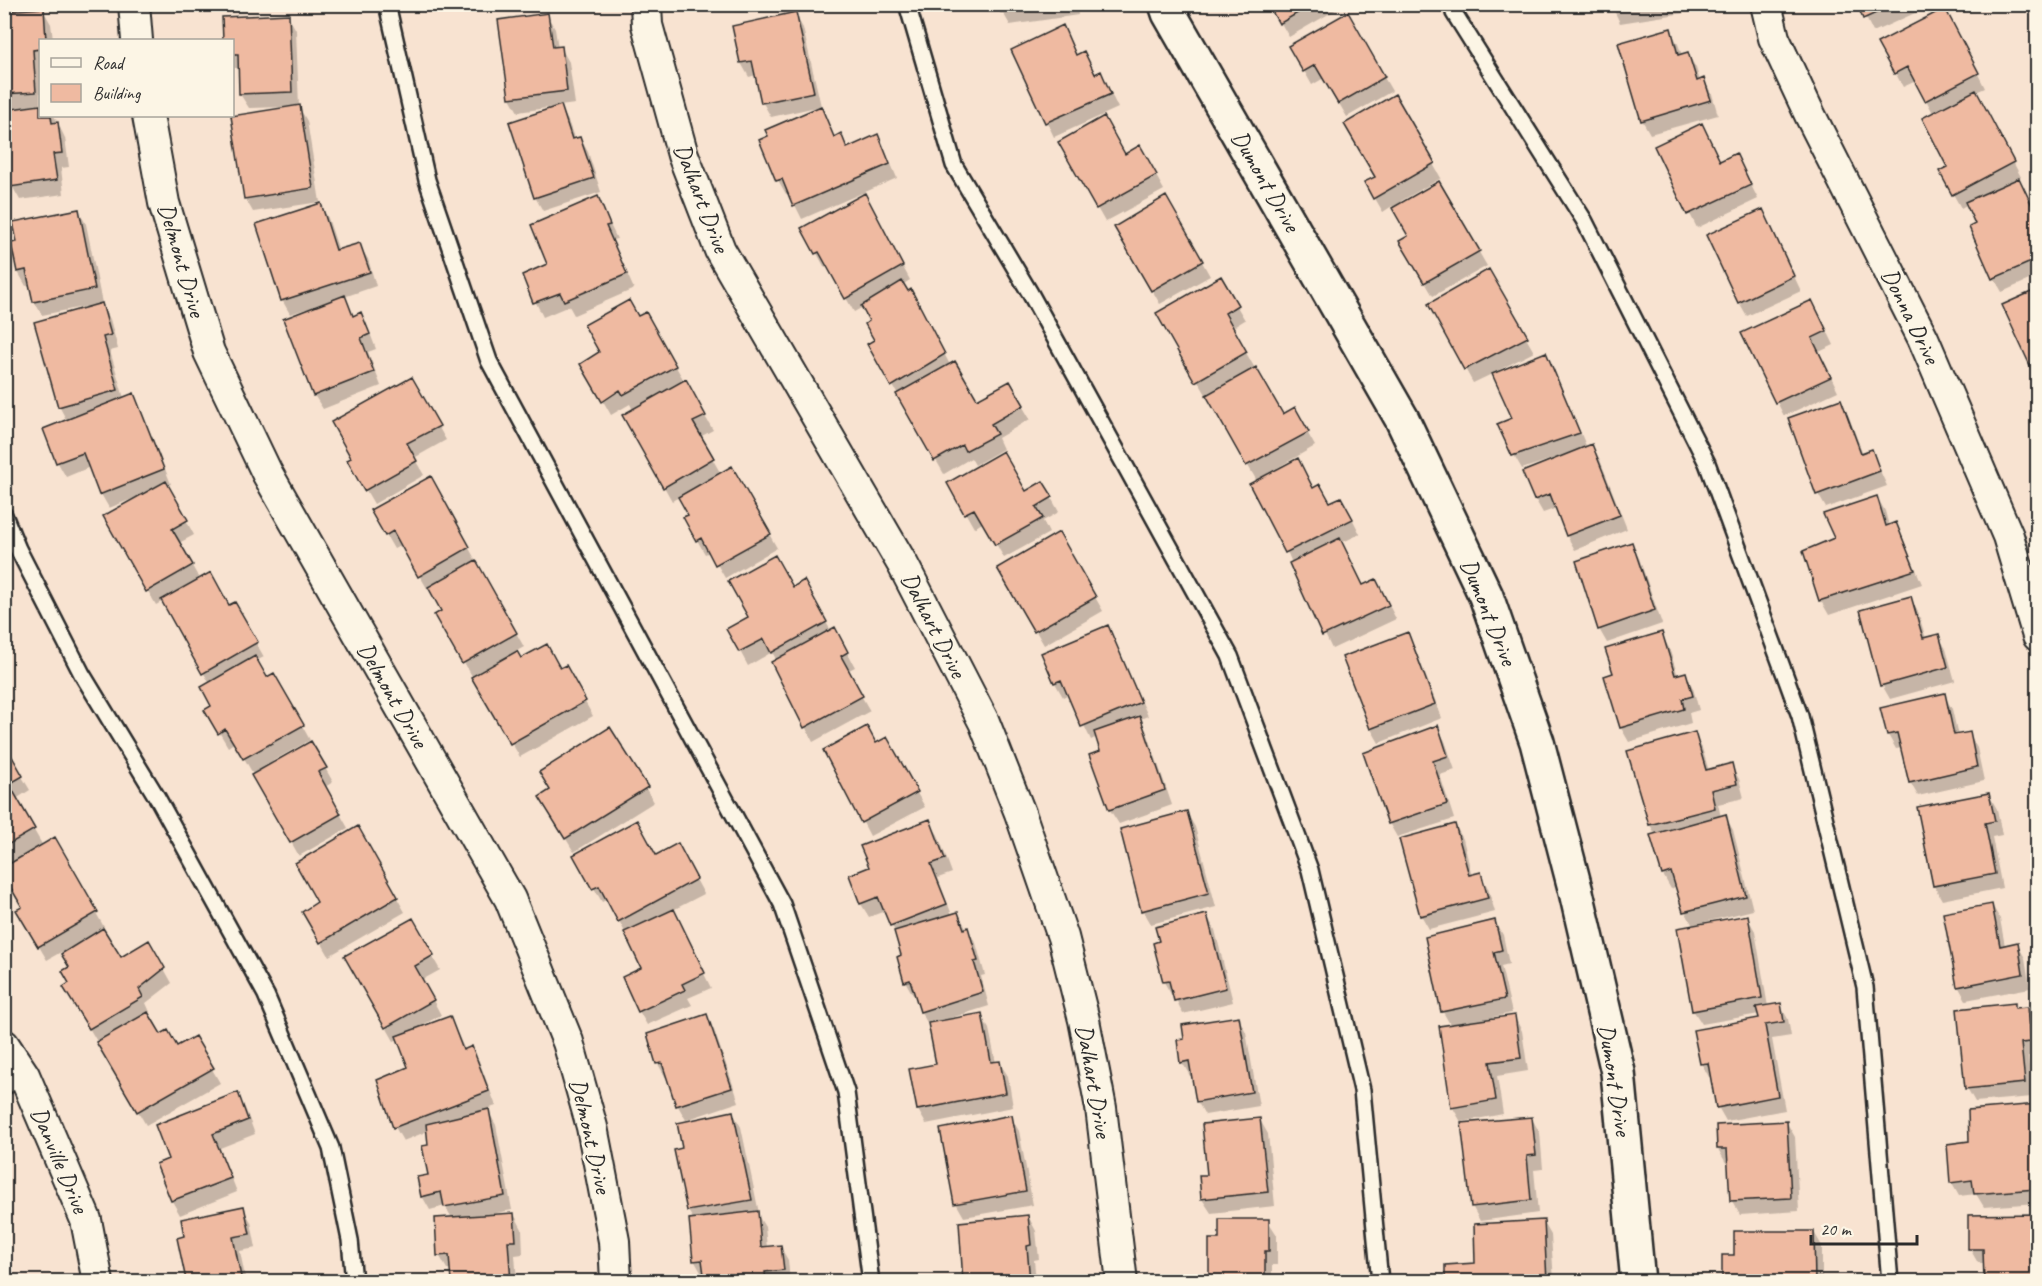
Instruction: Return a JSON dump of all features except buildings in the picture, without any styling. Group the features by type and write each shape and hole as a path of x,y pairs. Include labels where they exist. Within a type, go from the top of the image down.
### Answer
{"street":[{"path":"134,4 137,39"},
{"name":"Dalhart Drive","path":"646,4 647,25 683,155 720,250 903,565 984,722 1020,813 1063,937 1084,1020 1101,1108 1122,1281"},
{"name":"Dumont Drive","path":"1166,4 1169,13 1402,419 1486,596 1537,742 1576,892 1618,1072 1638,1281"},
{"name":"Donna Drive","path":"1766,4 1774,38 1810,115 1923,338 2008,536 2037,636"},
{"name":"Delmont Drive","path":"147,117 164,203 209,352 267,473 510,899 568,1042 594,1138 614,1241 616,1281"},
{"name":"Danville Drive","path":"4,1045 14,1081 86,1220 98,1281"}],"lane":[{"path":"387,4 427,180 489,361 782,904 846,1092 871,1281"},
{"path":"907,4 954,165 1030,293 1230,656 1306,860 1362,1090 1380,1281"},
{"path":"1454,4 1454,13 1584,220 1707,463 1800,716 1864,987 1890,1281"},
{"path":"4,515 18,549 82,674 158,799 266,996 331,1148 350,1240 354,1281"}]}
